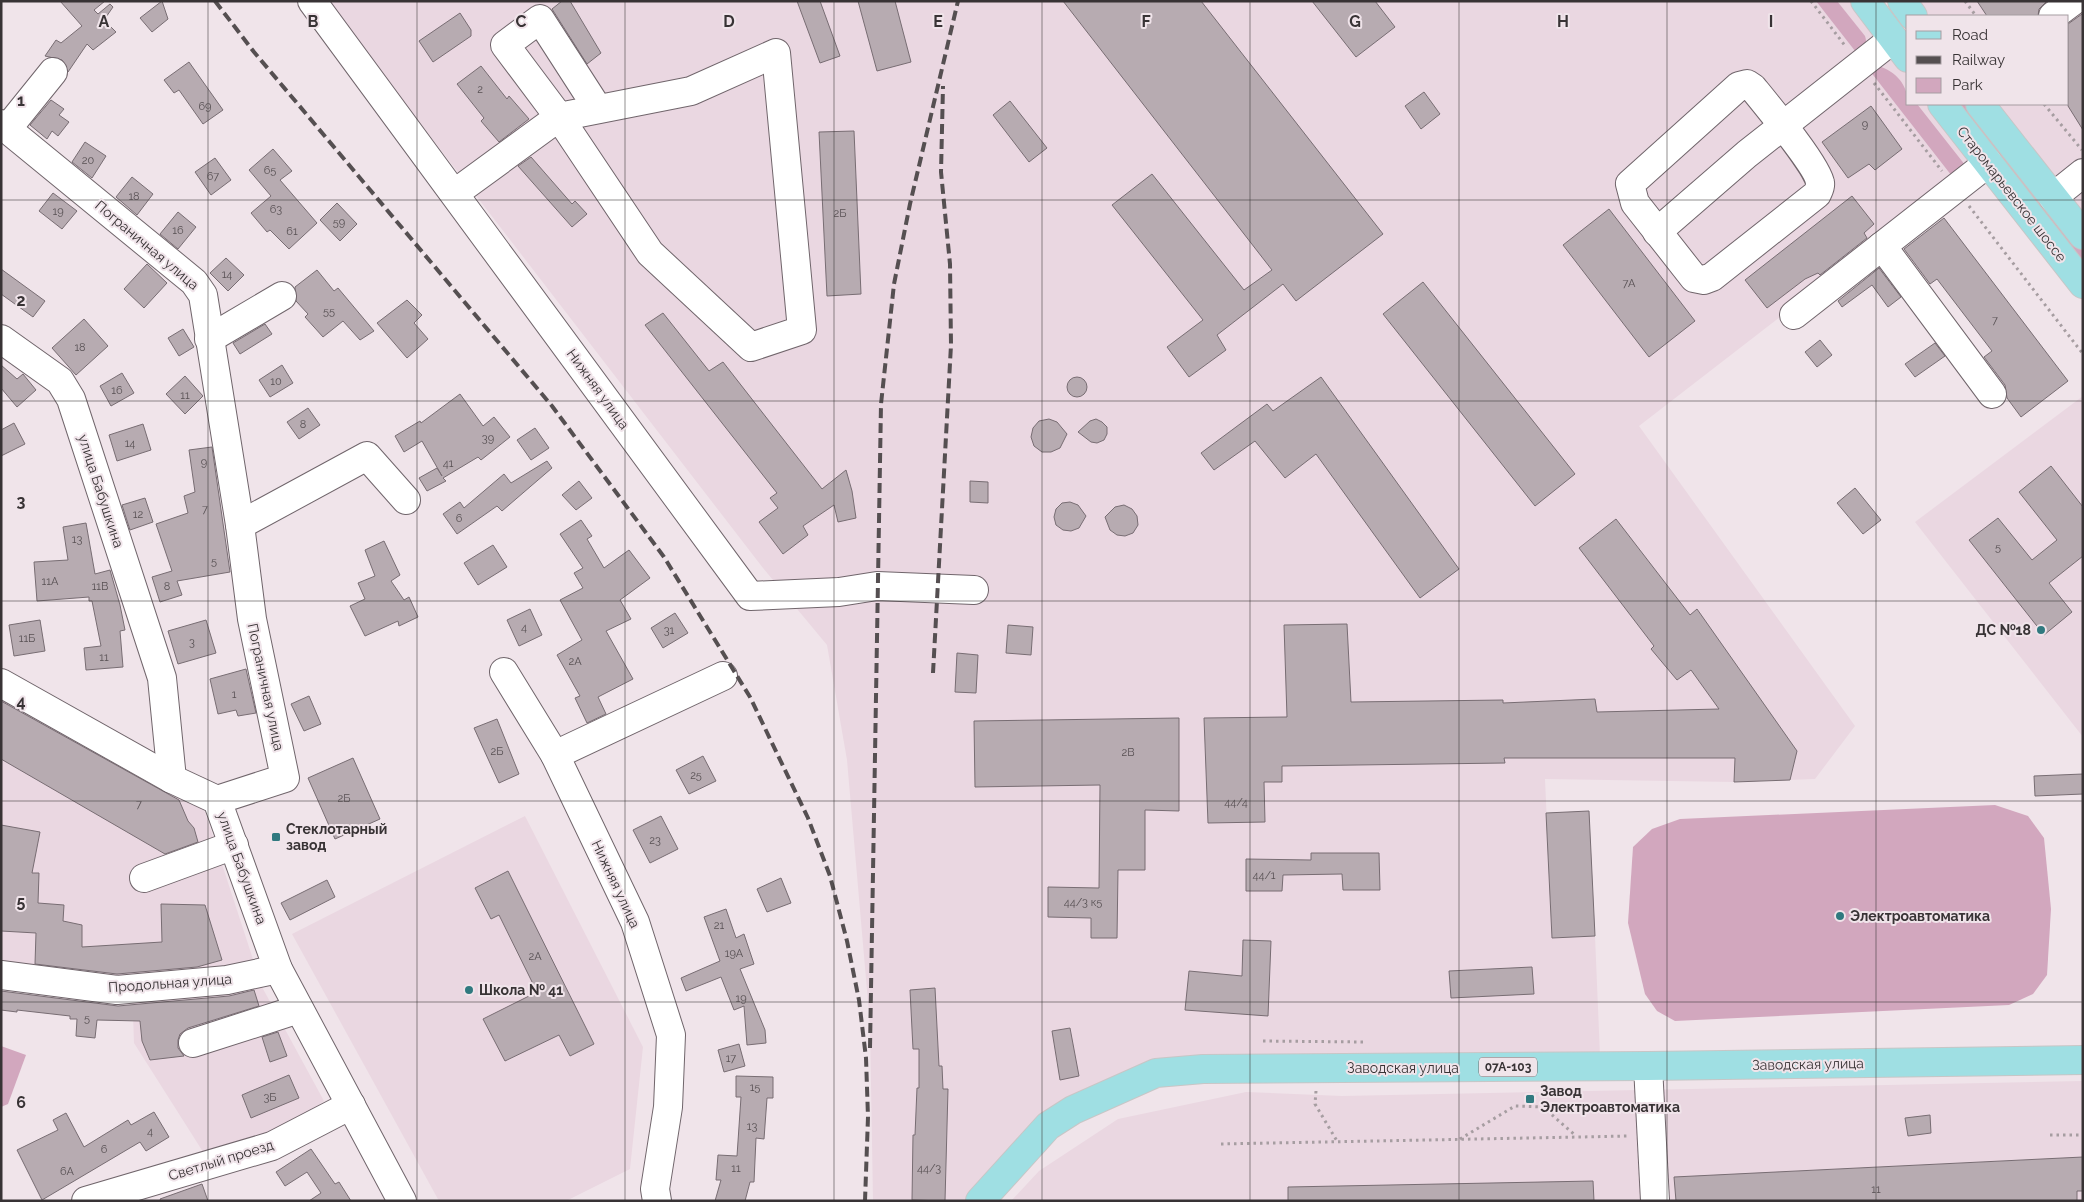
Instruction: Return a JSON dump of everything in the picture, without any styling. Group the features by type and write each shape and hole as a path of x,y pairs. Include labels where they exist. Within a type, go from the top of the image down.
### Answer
{"main road":[{"path":"1865,1 1901,49"},
{"path":"1902,1 1911,15"},
{"name":"Старомарьевское шоссе","path":"1943,105 2083,284"},
{"path":"1981,105 2083,234"},
{"name":"Заводская улица","path":"980,1201 1048,1126 1073,1110 1156,1073 1203,1069 1648,1066 2083,1060"}],"street":[{"name":"Нижняя улица","path":"312,1 750,596 839,592 877,586 974,590"},
{"path":"2054,15 2073,1"},
{"path":"455,193 559,117 691,91 776,53 802,330 751,347 650,253 559,117 505,45 540,19 598,109"},
{"path":"1657,232 1747,154 1783,126 1901,49"},
{"path":"4,127 53,72"},
{"path":"1747,84 1753,88 1783,126 1818,175 1821,184 1817,194 1712,277 1704,280 1694,278 1657,232 1635,203 1630,184 1739,86 1747,84"},
{"name":"Пограничная улица","path":"4,127 194,282 203,295 240,525 252,620 285,778 217,800"},
{"path":"1794,315 1988,163"},
{"path":"2053,197 2083,173"},
{"path":"1882,246 1992,394"},
{"path":"209,339 282,296"},
{"name":"улица Бабушкина","path":"1,339 60,381 71,399 162,678 172,779 217,800 278,969 402,1201"},
{"path":"240,525 367,456 406,500"},
{"name":"Нижняя улица","path":"504,672 555,755 635,922 671,1035 668,1107 655,1189 657,1201"},
{"path":"555,755 723,676"},
{"path":"1,684 172,779"},
{"path":"144,878 234,845"},
{"name":"Продольная улица","path":"1,975 117,990 227,980 278,969"},
{"path":"193,1043 299,1009"},
{"path":"1648,1066 1655,1201"},
{"name":"Светлый проезд","path":"86,1201 272,1146 351,1105"}],"path":[{"path":"1965,1 1975,15"},
{"path":"2045,105 2083,151"},
{"path":"1460,1139 1515,1106 1543,1107 1577,1137"},
{"path":"1221,1144 1651,1135"},
{"path":"2050,1136 2083,1135"}],"shaded area":[{"path":"326,1 1851,1 1906,72 1906,105 1931,105 1977,165 1639,426 1855,726 1815,779 1734,782 1545,779 1552,938 1595,936 1600,1056 1203,1057 1035,1121 966,1201 873,1201 870,1025 847,760 827,645 763,568"},
{"path":"1918,1 2083,1 2083,221 1995,105 2069,105 2069,15 1928,15"},
{"name":"ДС №18","path":"2083,396 2083,737 1915,522"},
{"path":"1,693 191,799 205,812 262,987 324,1101 272,1137 205,1155 134,1043 132,985 1,969"},
{"name":"Школа № 41","path":"525,816 643,1047 630,1169 566,1201 439,1201 292,934"},
{"path":"2083,1081 2083,1201 1011,1201 1039,1171 1118,1119 1246,1092 1342,1096"}],"green space":[{"path":"1816,1 1837,1 1865,36 1865,47 1859,56"},
{"path":"1878,66 1890,71 1900,80 1906,91 1906,105 1918,105 1969,170 1955,180 1870,71"},
{"path":"1954,105 1970,105 2083,250 2083,271"},
{"name":"Электроавтоматика","path":"1995,805 2028,816 2044,838 2051,909 2047,975 2033,994 2009,1005 1675,1021 1657,1011 1645,994 1628,923 1633,847 1652,829 1680,819"},
{"path":"1,1046 26,1055 8,1104 1,1107"}],"building":[{"path":"60,1 105,1 94,10 98,14 110,4 113,7 104,20 116,32 93,50 87,44 68,72 62,60 45,56 56,40 61,43 82,26"},
{"path":"162,1 168,19 152,32 140,18"},
{"path":"562,1 570,1 601,53 587,64 552,9"},
{"path":"797,1 820,1 840,56 820,63"},
{"path":"858,1 895,1 911,62 877,71"},
{"path":"1063,1 1201,1 1383,234 1296,301 1283,284 1217,335 1226,350 1189,377 1167,347 1203,320 1112,205 1152,174 1244,290 1272,270"},
{"path":"1312,1 1375,1 1395,27 1356,57"},
{"path":"1977,1 2047,1 2039,9 2038,15 1986,15"},
{"path":"460,13 471,30 471,36 433,62 419,41"},
{"path":"2083,15 2083,130 2068,106 2069,23"},
{"path":"189,62 223,110 203,124 179,90 174,93 164,80"},
{"path":"481,66 507,99 509,96 529,119 499,142 481,121 484,118 457,84"},
{"path":"1424,92 1440,114 1421,129 1405,106"},
{"path":"51,100 64,109 59,115 69,122 58,136 52,131 47,139 30,125"},
{"path":"1010,101 1047,148 1029,162 993,115"},
{"path":"1871,106 1902,149 1875,170 1869,164 1848,178 1822,142"},
{"path":"854,131 861,294 827,296 819,132"},
{"path":"85,142 106,156 92,178 72,162"},
{"path":"273,149 292,171 280,180 317,223 289,249 270,230 267,232 251,213 271,196 249,170"},
{"path":"531,157 572,204 575,201 587,214 572,227 518,166"},
{"path":"215,158 231,180 211,195 195,172"},
{"path":"132,177 153,194 137,215 116,197"},
{"path":"53,193 77,211 62,229 39,211"},
{"path":"1852,196 1874,224 1864,233 1867,238 1820,275 1818,273 1805,279 1767,308 1745,280"},
{"path":"337,203 357,224 340,241 320,220"},
{"path":"1609,209 1695,321 1649,357 1563,245"},
{"path":"178,212 196,227 178,249 160,234"},
{"path":"1944,218 2068,381 2021,417 2007,398 2005,385 1984,357 1992,351 1937,279 1930,284 1904,249"},
{"path":"226,258 244,275 228,291 210,273"},
{"path":"147,264 167,283 144,308 124,289"},
{"path":"1879,268 1901,297 1888,307 1872,285 1842,307 1838,301"},
{"path":"1,269 45,301 33,317 1,294"},
{"path":"317,270 334,291 338,288 374,331 360,340 343,321 323,337 305,317 308,314 296,301 295,287"},
{"path":"1423,282 1575,474 1535,506 1383,314"},
{"path":"407,300 422,315 414,323 428,339 407,358 377,323"},
{"path":"663,313 709,371 723,362 822,489 846,470 852,491 856,518 838,522 834,505 803,526 808,535 783,554 759,522 778,508 770,498 777,493 645,325"},
{"path":"84,319 108,346 76,375 52,348"},
{"path":"265,324 272,334 240,354 233,343"},
{"path":"183,329 194,347 179,356 168,338"},
{"path":"1820,340 1832,355 1817,367 1805,352"},
{"path":"1935,343 1945,356 1915,377 1905,364"},
{"path":"1,365 17,379 23,374 36,390 17,407 1,388"},
{"path":"282,365 293,383 270,397 259,380"},
{"path":"122,373 134,393 111,406 100,386"},
{"path":"185,376 203,396 185,414 166,394"},
{"path":"1073,377 1081,377 1087,383 1087,391 1081,397 1073,397 1067,391 1067,383"},
{"path":"1321,377 1459,569 1420,598 1316,454 1285,478 1255,441 1214,470 1201,453 1267,404 1273,411"},
{"path":"460,394 483,426 494,417 510,437 481,460 478,457 443,478 446,481 427,491 419,478 437,468 442,476 422,441 404,452 395,436 420,421 421,423"},
{"path":"308,408 320,425 299,439 287,422"},
{"path":"1049,419 1057,422 1067,434 1060,448 1051,452 1042,452 1034,446 1031,437 1033,428 1039,421"},
{"path":"1096,419 1107,427 1107,434 1104,440 1097,443 1091,442 1078,432 1090,421"},
{"path":"14,423 25,444 1,456 1,430"},
{"path":"143,424 151,450 117,461 109,435"},
{"path":"535,428 549,448 531,460 517,440"},
{"path":"212,447 230,572 177,581 182,595 160,602 152,577 172,571 156,524 188,513 184,496 195,492 189,450"},
{"path":"547,461 552,468 502,511 497,506 457,534 443,514 460,502 464,508 504,474 511,483"},
{"path":"2051,466 2083,507 2083,556 2049,583 2072,612 2044,635 1969,540 1998,518 2032,560 2057,540 2019,492"},
{"path":"579,481 592,498 576,510 562,495"},
{"path":"970,481 988,482 988,503 970,502"},
{"path":"1855,488 1881,520 1863,534 1837,503"},
{"path":"145,498 153,522 130,530 122,505"},
{"path":"1070,502 1078,505 1086,516 1079,528 1071,531 1063,530 1056,525 1054,517 1056,509 1062,503"},
{"path":"1124,505 1132,509 1137,516 1138,525 1133,533 1125,536 1117,535 1110,530 1105,517 1115,507"},
{"path":"1616,519 1690,615 1697,609 1797,751 1790,780 1734,782 1735,758 1504,758 1505,763 1282,766 1282,782 1264,782 1265,822 1208,823 1204,718 1287,717 1284,625 1347,624 1351,702 1503,700 1503,703 1595,699 1597,712 1719,709 1691,670 1677,680 1651,649 1654,646 1579,548"},
{"path":"581,520 592,536 587,539 604,568 629,550 650,578 620,600 631,619 606,631 633,679 598,697 606,714 587,723 575,698 580,696 557,655 582,640 560,600 583,588 574,573 583,568 560,534"},
{"path":"86,523 95,574 110,570 120,605 125,630 120,631 123,667 86,670 84,648 101,646 92,601 89,601 89,597 37,601 34,562 68,560 63,527"},
{"path":"384,541 400,575 391,581 404,600 409,597 418,617 399,626 398,621 365,636 350,606 365,599 358,583 375,576 365,550"},
{"path":"493,545 507,567 478,585 464,563"},
{"path":"530,609 542,635 519,646 507,620"},
{"path":"675,613 688,633 663,648 651,628"},
{"path":"40,620 45,651 14,656 9,625"},
{"path":"206,620 216,653 178,664 168,631"},
{"path":"1008,625 1033,627 1031,655 1006,653"},
{"path":"957,653 978,655 976,693 955,692"},
{"path":"246,669 256,713 238,716 236,710 218,714 210,679"},
{"path":"309,696 321,724 304,731 291,704"},
{"path":"1,701 179,800 188,821 194,828 198,842 165,854 1,759"},
{"path":"1179,718 1179,811 1145,810 1145,870 1118,870 1117,938 1091,938 1091,918 1048,917 1048,887 1099,888 1100,785 975,787 974,721"},
{"path":"497,719 519,774 499,783 474,728"},
{"path":"703,756 716,781 689,794 676,770"},
{"path":"353,758 380,819 335,839 308,778"},
{"path":"2083,774 2083,794 2035,796 2034,776"},
{"path":"1589,811 1595,936 1552,938 1546,813"},
{"path":"661,816 678,849 650,863 633,830"},
{"path":"1,825 40,832 32,873 39,873 38,903 64,905 63,921 82,925 82,947 162,942 161,904 205,905 222,960 197,967 117,974 35,964 36,933 1,931"},
{"path":"1311,853 1379,853 1380,890 1343,890 1342,874 1283,875 1282,891 1246,891 1246,859 1311,860"},
{"path":"508,871 594,1044 570,1056 559,1035 505,1061 483,1019 537,992 499,915 491,919 475,888"},
{"path":"781,878 791,903 767,912 757,889"},
{"path":"327,880 335,897 290,920 281,903"},
{"path":"726,909 736,938 744,934 754,964 740,969 765,1030 766,1043 747,1045 744,1006 734,1010 721,977 686,991 681,978 720,961 704,917"},
{"path":"1243,940 1271,941 1268,1016 1185,1010 1189,971 1242,976"},
{"path":"1532,967 1534,994 1451,998 1449,971"},
{"path":"935,988 939,1066 942,1066 943,1089 948,1089 945,1201 912,1200 913,1135 915,1135 917,1088 919,1088 919,1049 913,1049 910,990"},
{"path":"254,990 259,1006 188,1028 180,1034 178,1040 178,1048 184,1056 150,1060 142,1041 140,1021 97,1020 95,1038 76,1036 77,1019 70,1019 70,1016 1,1010 1,991 118,1006 229,996"},
{"path":"1070,1028 1079,1076 1060,1080 1052,1031"},
{"path":"278,1032 287,1056 270,1062 262,1037"},
{"path":"739,1044 745,1066 724,1072 718,1050"},
{"path":"289,1075 299,1098 251,1118 242,1095"},
{"path":"736,1076 773,1077 773,1098 767,1098 764,1139 756,1138 754,1182 750,1182 745,1201 715,1201 721,1180 716,1180 718,1155 737,1156 741,1097 736,1097"},
{"path":"154,1112 169,1137 146,1151 140,1142 42,1200 17,1150 58,1130 53,1120 66,1113 84,1147 128,1120 131,1125"},
{"path":"1930,1115 1931,1133 1908,1136 1905,1118"},
{"path":"311,1149 335,1184 339,1182 351,1201 309,1201 321,1193 307,1172 285,1186 276,1172"},
{"path":"2083,1157 2083,1191 2077,1191 2077,1201 1676,1201 1674,1177"},
{"path":"1593,1181 1594,1201 1288,1201 1288,1187"},
{"path":"202,1184 208,1201 161,1201 160,1199"}],"railway":[{"path":"215,1 254,52 552,406 664,557 750,697 808,818 830,876 847,941 859,1000 866,1058 868,1117 865,1201"},
{"path":"870,1048 881,404 894,284 910,204 958,1"},
{"path":"933,673 951,345 950,264 941,172 943,86"}],"place":[{"name":"ДС №18","path":"2041,630"},
{"name":"Стеклотарный завод","path":"276,837"},
{"name":"Электроавтоматика","path":"1840,916"},
{"name":"Школа № 41","path":"469,990"},
{"name":"Завод Электроавтоматика","path":"1530,1099"}]}
